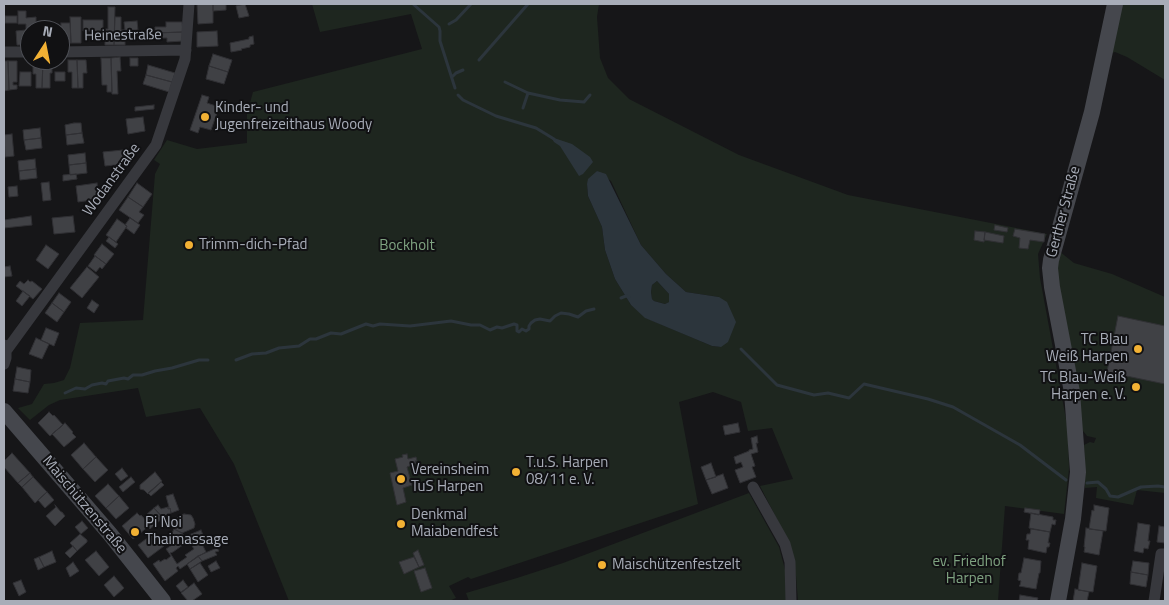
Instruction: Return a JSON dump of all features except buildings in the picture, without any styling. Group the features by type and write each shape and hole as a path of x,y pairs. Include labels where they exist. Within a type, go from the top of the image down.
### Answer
{"street":[{"name":"Wodanstraße","path":"5,348 156,145 185,59 189,4"},
{"name":"Gerther Straße","path":"1058,601 1073,519 1078,472 1072,392 1050,268 1092,112 1116,4"},
{"name":"Heinestraße","path":"70,52 186,50"},
{"path":"4,52 20,52"},
{"path":"4,364 6,358 5,348"},
{"name":"Maischützenstraße","path":"4,411 110,534 163,601"},
{"path":"753,487 785,544 790,562 791,601"},
{"path":"1154,601 1161,554 1165,554"}],"green space":[{"name":"Bockholt","path":"312,4 599,4 597,17 600,58 608,78 629,99 739,155 848,195 1047,234 1038,254 1040,278 1068,430 1069,469 1064,514 1005,506 998,601 798,601 796,576 789,543 760,486 793,479 772,428 748,431 741,402 713,392 679,402 698,504 471,579 468,577 449,586 456,598 449,601 289,601 234,464 200,408 146,417 138,388 60,400 49,405 30,420 18,408 32,404 44,384 64,380 70,368 80,323 143,320 155,174 160,164 154,160 167,140 197,149 247,143 247,114 253,92 422,49 411,14 320,32","holes":["597,171 611,181 641,245 666,274 686,292 719,297 721,347 712,346 646,318 631,305 615,279 605,250 602,227 588,196 587,184"]},
{"path":"1120,4 1165,4 1165,80 1127,57 1115,52 1112,53 1059,251 1074,263 1112,274 1165,297 1165,493 1137,490 1133,505 1096,498 1097,487 1085,488 1084,445 1090,442 1094,443 1096,438 1087,436 1080,427 1059,305 1057,249"},
{"path":"657,281 669,294 669,302 665,304 652,299 652,285"},
{"path":"749,493 779,547 787,577 788,601 469,601 466,593 563,563"}],"shaded area":[{"path":"551,137 572,144 590,157 593,162 583,174 579,176 560,146"},
{"path":"597,171 606,174 641,245 666,274 686,292 719,297 727,302 736,322 728,342 721,347 712,346 645,318 631,305 615,279 605,250 602,227 588,196 588,179","holes":["657,281 669,294 669,302 665,304 654,301 651,292 652,285"]}],"waterway":[{"path":"413,4 439,27 440,41 455,88"},
{"path":"449,24 456,20 471,4"},
{"path":"479,60 528,4"},
{"path":"452,77 463,70"},
{"path":"505,82 528,93"},
{"path":"523,108 528,93 560,100 584,102 590,95"},
{"path":"458,95 463,100 496,116 536,128 554,139"},
{"path":"621,298 629,297"},
{"path":"236,360 252,354 299,346 310,339 316,339 331,333 341,334 366,324 373,326 380,324 410,326 451,321 480,325 490,330 514,324 517,325 517,331 519,332 522,329 526,331 529,329 529,326 535,320 550,321 561,313 578,317 586,311 594,309"},
{"path":"741,349 777,385 814,395 828,393 849,398 864,384 953,407 1020,445 1066,480"},
{"path":"65,393 76,388 85,389 92,385 106,384 108,381 128,379 133,375 142,375 199,360 208,360"},
{"path":"1087,483 1098,482 1106,489 1110,496 1118,497 1141,487 1165,487"}],"place":[{"name":"Kinder- und Jugenfreizeithaus Woody","path":"205,117"},
{"name":"Trimm-dich-Pfad","path":"189,245"},
{"name":"TC Blau Weiß Harpen","path":"1138,349"},
{"name":"TC Blau-Weiß Harpen e. V.","path":"1136,387"},
{"name":"T.u.S. Harpen 08/11 e. V.","path":"516,472"},
{"name":"Vereinsheim TuS Harpen","path":"401,479"},
{"name":"Denkmal Maiabendfest","path":"401,524"},
{"name":"Pi Noi Thaimassage","path":"135,532"},
{"name":"Maischützenfestzelt","path":"602,565"}],"park label":[{"name":"ev. Friedhof Harpen","path":"969,570"}]}
